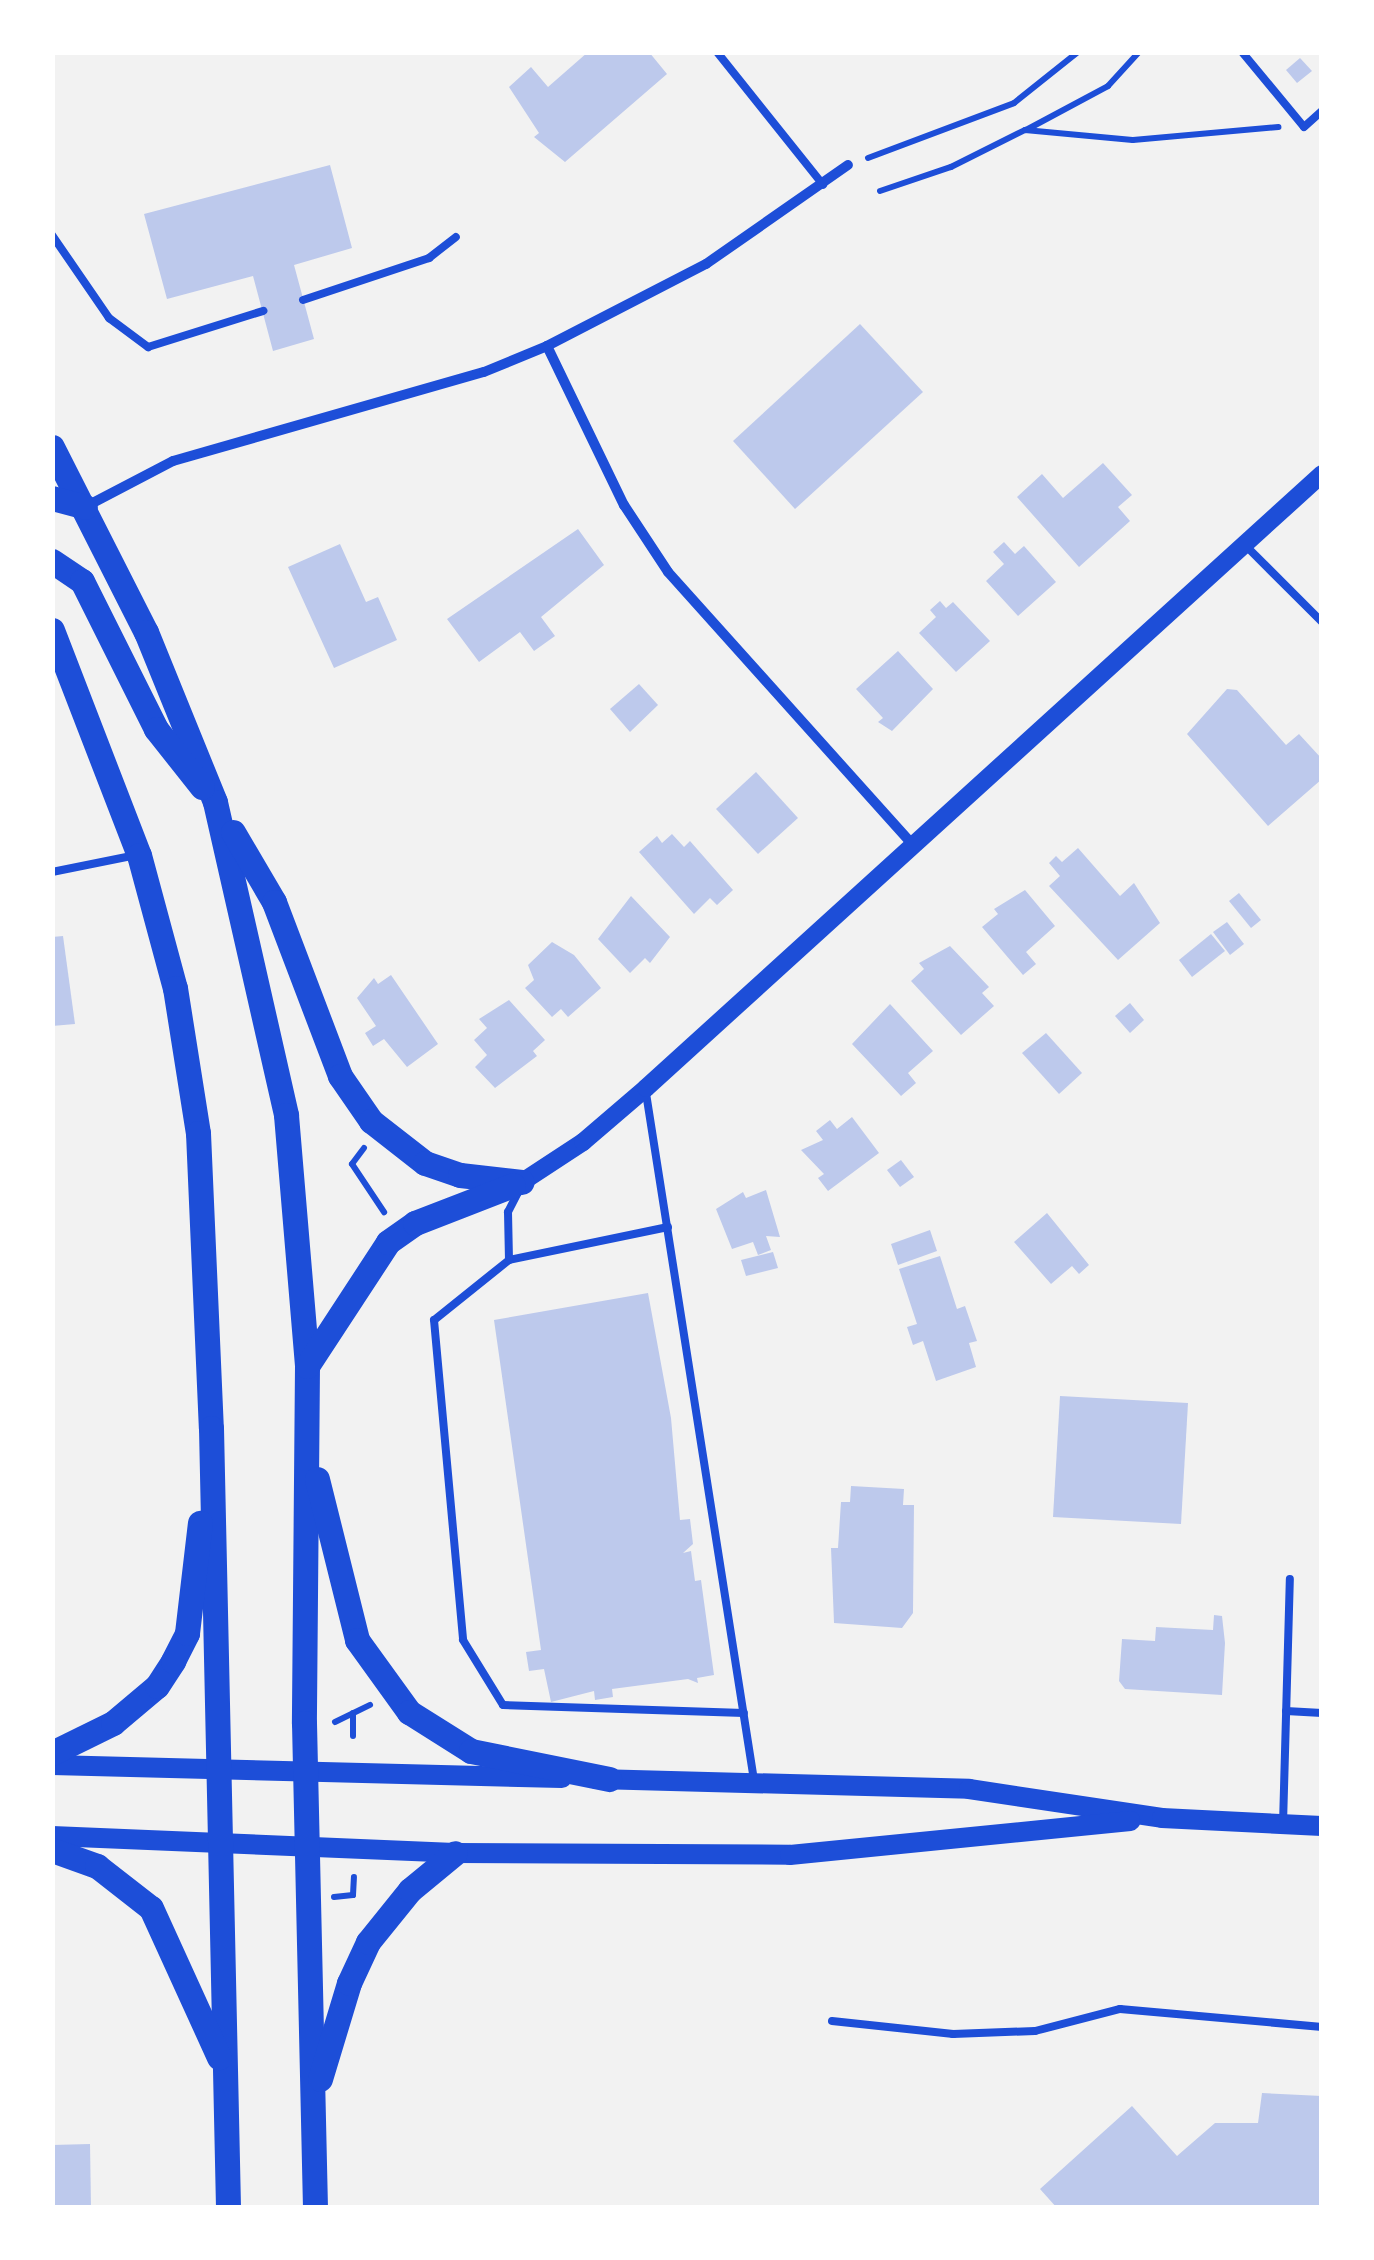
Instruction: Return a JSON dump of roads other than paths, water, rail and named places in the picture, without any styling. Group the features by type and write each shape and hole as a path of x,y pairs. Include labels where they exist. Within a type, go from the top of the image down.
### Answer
{"main road":[{"path":"52,447 146,632 215,802 286,1115 307,1366 305,1846 315,2208"},
{"path":"52,498 84,506"},
{"path":"52,561 82,580 156,729 215,802 274,902 340,1076 372,1121 425,1163 460,1175 522,1182"},
{"path":"52,630 63,675 139,855 175,988 198,1133 211,1428 228,2208"},
{"path":"307,1366 388,1242 433,1215 522,1182"},
{"path":"52,1753 113,1723 157,1686 188,1633 211,1428"},
{"path":"308,1440 356,1640 389,1690 409,1712 471,1750 609,1779"},
{"path":"52,1766 968,1789 1162,1818 1322,1826"},
{"path":"52,1836 455,1853 790,1855 1162,1818"},
{"path":"52,1850 97,1866 151,1908 225,2072"},
{"path":"313,2103 348,1982 368,1942 410,1890 455,1853"}],"street":[{"path":"84,506 173,462 484,372 547,346 660,291 848,165"},
{"path":"547,346 624,505 668,572 912,844"},
{"path":"522,1182 583,1142 646,1088 1322,474"}],"lane":[{"path":"717,52 823,185"},
{"path":"1242,52 1304,127 1322,110"},
{"path":"52,235 108,318 148,347 263,312"},
{"path":"303,300 429,258 456,237"},
{"path":"1244,544 1322,622"},
{"path":"52,872 139,855"},
{"path":"646,1088 754,1783"},
{"path":"509,1260 508,1212 522,1182"},
{"path":"668,1228 509,1260 434,1320 463,1640 503,1705 744,1713"},
{"path":"1283,1824 1290,1578"},
{"path":"1286,1712 1322,1713"},
{"path":"832,2022 954,2034 1036,2031 1120,2009 1322,2027"}]}
